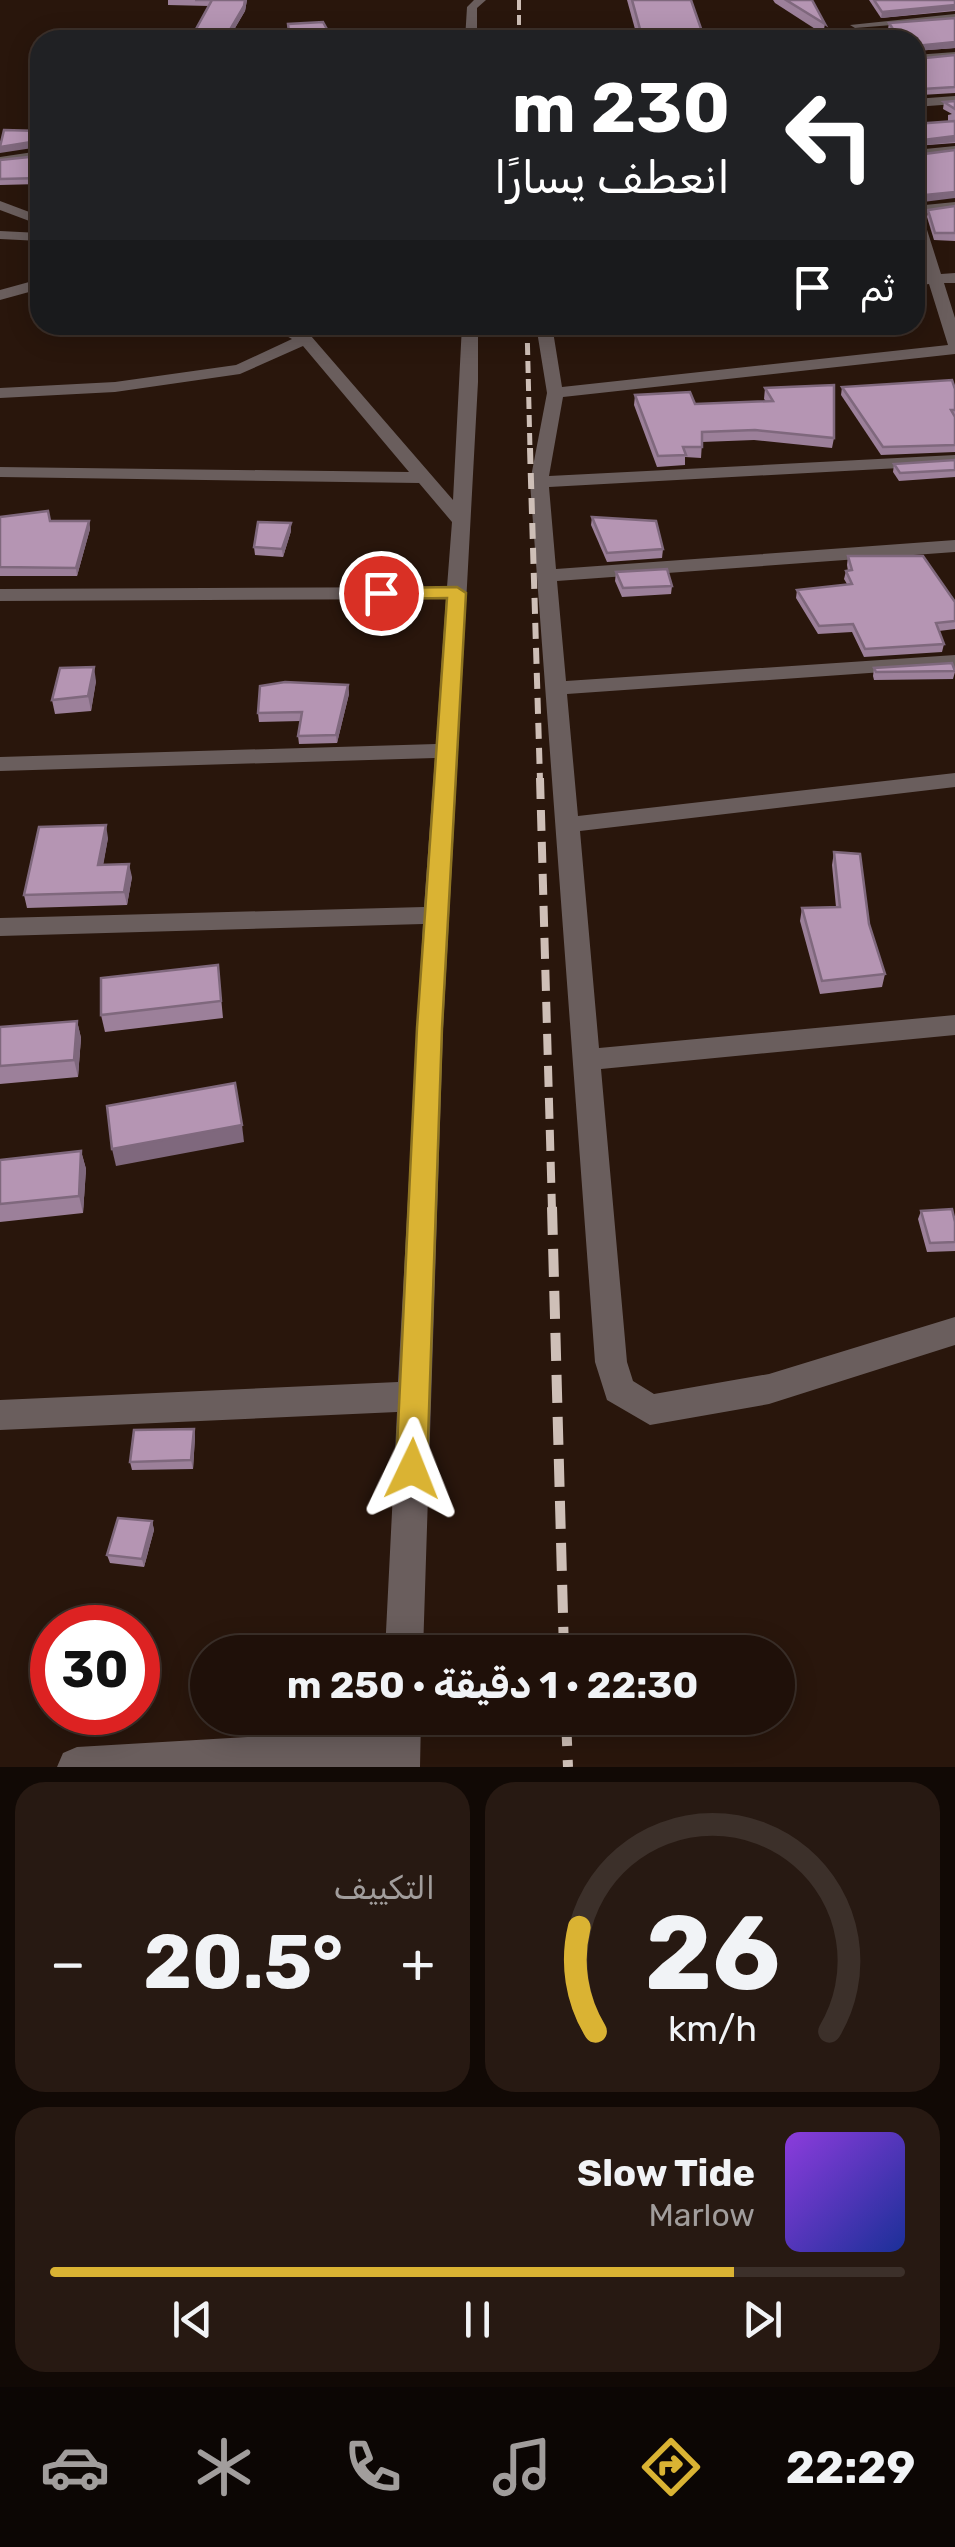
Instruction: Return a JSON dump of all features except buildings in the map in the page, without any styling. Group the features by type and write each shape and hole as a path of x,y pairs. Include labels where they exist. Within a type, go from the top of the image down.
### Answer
{"street":[{"path":"455,0 476,3 473,30"},
{"path":"857,30 853,19 955,17"},
{"path":"925,57 955,55"},
{"path":"925,102 955,100"},
{"path":"925,153 955,150"},
{"path":"0,161 30,156"},
{"path":"0,206 30,217"},
{"path":"925,216 955,206"},
{"path":"0,235 30,236"},
{"path":"556,393 955,347 925,246"},
{"path":"925,280 955,278"},
{"path":"2,298 30,288"},
{"path":"296,335 305,339 461,520"},
{"path":"405,1635 436,915 470,335"},
{"path":"546,335 556,393 538,482 585,1060 612,1362 619,1390 650,1410 769,1389 955,1331"},
{"path":"0,393 116,387 240,369 305,339"},
{"path":"538,482 955,460"},
{"path":"0,472 424,478"},
{"path":"546,576 955,546"},
{"path":"0,595 457,593"},
{"path":"555,688 955,660"},
{"path":"0,764 447,750"},
{"path":"566,825 955,780"},
{"path":"0,927 436,915"},
{"path":"585,1060 955,1025"},
{"path":"0,1415 415,1396"},
{"path":"77,1767 400,1744"}],"railway":[{"path":"519,0 519,30"},
{"path":"527,335 530,450"},
{"path":"530,448 540,780"},
{"path":"540,778 552,1210"},
{"path":"552,1207 564,1635"},
{"path":"567,1735 568,1767"}],"route":[{"path":"381,593 457,593 430,1028 412,1469"}]}
